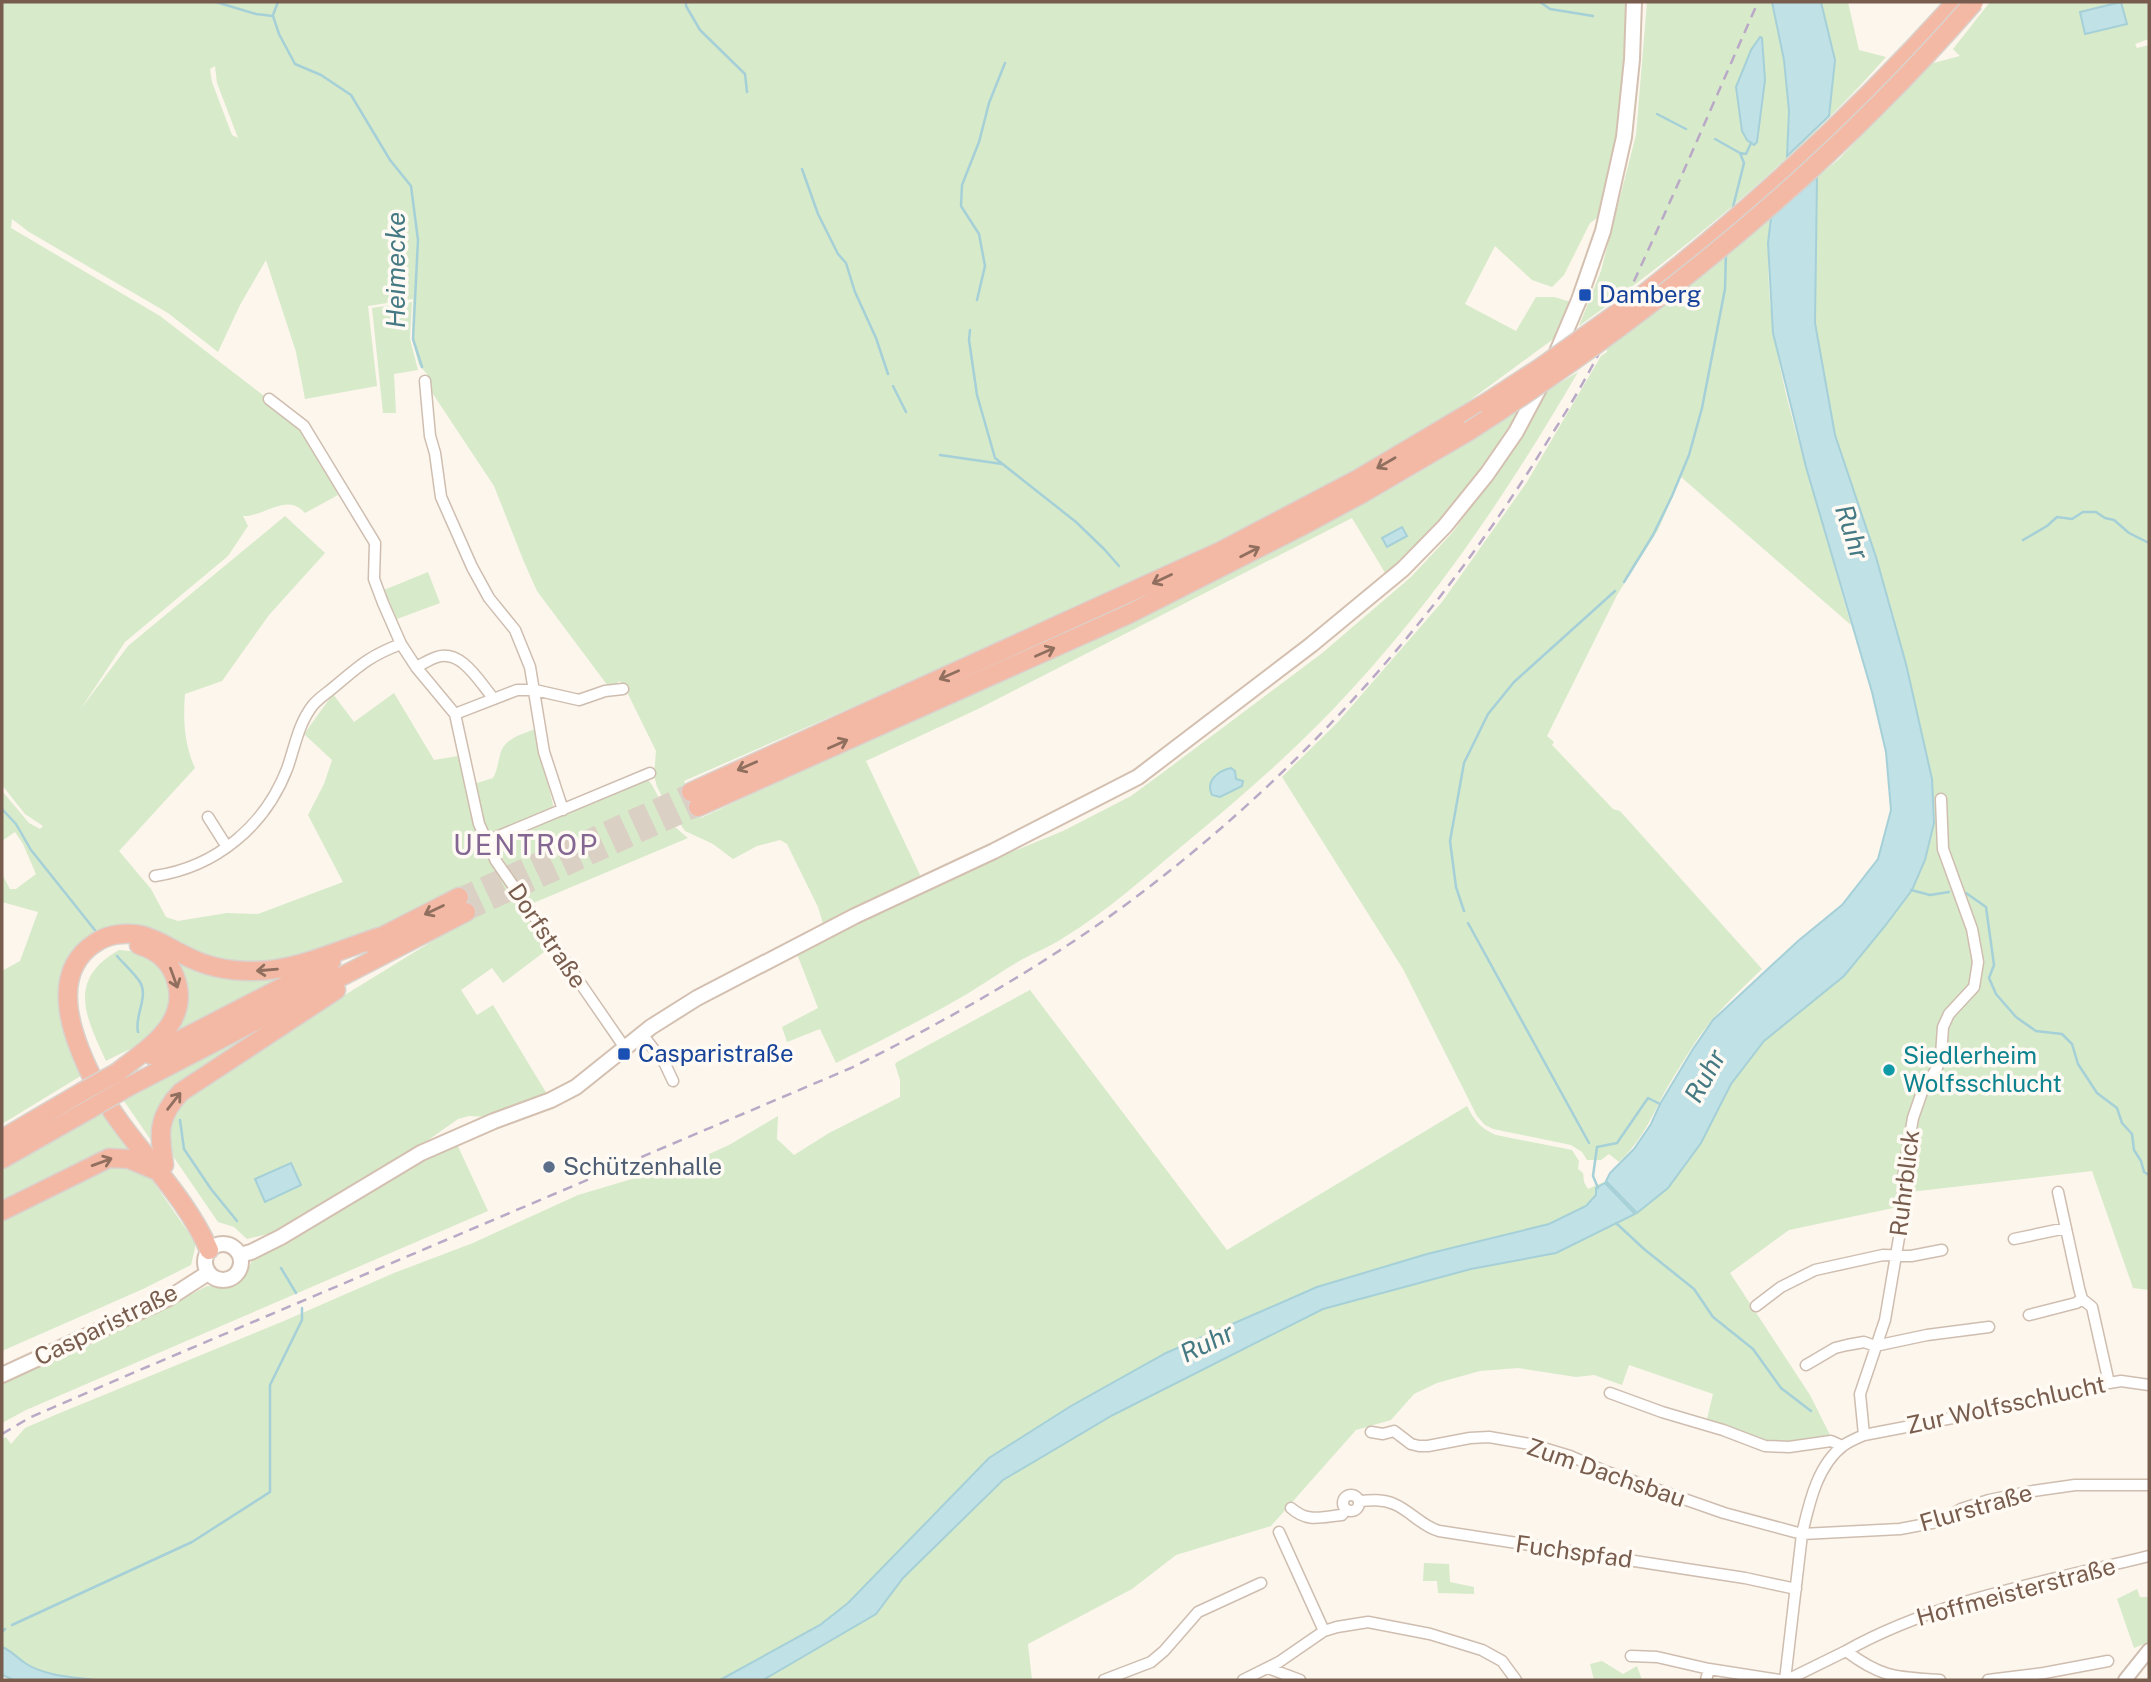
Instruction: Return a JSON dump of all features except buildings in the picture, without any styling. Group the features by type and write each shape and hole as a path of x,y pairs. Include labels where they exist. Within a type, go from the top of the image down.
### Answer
{"highway":[{"path":"1956,2 1840,124 1740,216 1613,317 1486,403 1358,479 1221,551 695,799 1129,614 1309,522 1469,431 1618,330 1758,217 1872,110 1974,2"},
{"path":"463,905 181,1092 167,1108 160,1127 161,1168 122,1125 106,1102 78,1043 67,1004 67,991 72,970 83,953 106,937 132,934 157,940 183,955 215,967 263,971 296,965 463,905"},
{"path":"2,1139 82,1092 123,1080 423,933"},
{"path":"123,1080 379,937"},
{"path":"2,1159 90,1109 123,1080 172,1023 178,1002 176,981 166,961 148,948 130,944 108,947 95,956 85,966 78,984 78,1009 88,1044 108,1084 134,1127 215,1247"},
{"path":"2,1211 109,1158 129,1158 161,1168"}],"main road":[{"path":"240,1255 281,1237 421,1153 551,1100 576,1087 680,1007 1138,777 1311,645 1403,569 1445,526 1487,474 1516,432 1550,367 1579,300 1603,231 1624,137 1632,60 1634,2"},
{"path":"232,1246 240,1255 240,1268 230,1279 222,1280 208,1273 205,1260 215,1247 232,1246"},
{"name":"Casparistraße","path":"2,1375 169,1298 208,1273"}],"street":[{"path":"425,380 430,436 441,497 489,598 515,629 530,667 544,752 563,810"},
{"name":"Dorfstraße","path":"269,399 304,426 375,543 374,579 401,644 416,667 455,714 479,824 496,861 625,1048"},
{"path":"155,876 201,863 248,831 280,785 296,737 313,705 368,658 401,644"},
{"path":"416,667 439,656 456,657 468,667 494,699"},
{"path":"455,714 517,690 535,690 579,700 605,691 623,689"},
{"path":"487,841 650,773"},
{"name":"Ruhrblick","path":"1864,1435 1860,1394 1885,1320 1897,1255 1905,1169 1916,1107 1937,1068 1949,1014 1974,987 1978,962 1972,929 1943,849 1941,799"},
{"path":"208,817 227,847"},
{"path":"642,1034 665,1064 673,1081"},
{"path":"2058,1192 2082,1299 2092,1307 2109,1383"},
{"path":"2014,1239 2066,1227"},
{"path":"1756,1306 1782,1287 1815,1270 1883,1255 1911,1255 1942,1250"},
{"path":"2029,1315 2082,1299"},
{"path":"1806,1365 1847,1345 1864,1342 1875,1346 1927,1335 1989,1327"},
{"name":"Zur Wolfsschlucht","path":"1864,1435 2020,1405 2109,1383 2121,1381 2149,1385"},
{"path":"1610,1393 1765,1446 1789,1447 1831,1441 1842,1446"},
{"name":"Zum Dachsbau","path":"1371,1432 1383,1434 1394,1431 1411,1444 1428,1447 1489,1437 1530,1444 1724,1513 1802,1534"},
{"path":"1631,1656 1657,1657 1709,1669 1784,1680 1802,1534 1817,1481 1842,1446 1864,1435"},
{"name":"Flurstraße","path":"1802,1534 1900,1529 1942,1521 1961,1509 1989,1500 2075,1485 2149,1485"},
{"name":"Fuchspfad","path":"1291,1508 1302,1517 1342,1515 1346,1509 1343,1501 1348,1495 1355,1495 1359,1501 1375,1500 1395,1504 1421,1524 1438,1531 1745,1578 1796,1589"},
{"path":"1279,1532 1324,1631"},
{"name":"Hoffmeisterstraße","path":"1784,1680 1910,1620 1978,1599 2149,1556"},
{"path":"1104,1680 1151,1662 1198,1612 1261,1583"},
{"path":"1242,1680 1268,1668 1324,1631 1368,1622 1438,1636 1482,1650 1508,1668 1516,1680"},
{"path":"2124,1680 2149,1650"},
{"path":"1846,1651 1872,1669 1892,1677 1940,1680"},
{"path":"1988,1680 2028,1678 2108,1661"},
{"path":"1268,1668 1300,1680"},
{"path":"1706,1680 1709,1669"},
{"path":"1868,1680 1872,1669"}],"green space":[{"path":"2,2 1627,2 1622,129 1600,216 1590,223 1564,275 1552,287 1532,280 1495,246 1465,304 1516,331 1536,297 1554,297 1571,302 1556,337 1439,423 1321,491 1125,588 684,781 701,818 1227,575 1407,479 1523,407 1511,428 1456,503 1427,538 1387,576 1352,518 978,709 866,761 922,879 824,927 818,907 787,844 780,840 757,846 733,859 713,844 685,831 666,804 654,775 656,751 627,687 619,681 608,686 537,591 494,486 429,388 427,374 419,365 412,339 413,299 368,306 377,386 305,399 296,352 266,260 240,305 218,352 168,313 29,232 12,219 11,228 160,316 303,426 338,495 305,513 298,507 283,505 243,516 248,526 228,556 125,642 80,710 128,646 285,516 325,553 269,615 222,681 185,694 185,731 195,768 119,851 151,889 166,917 178,921 227,913 258,914 343,882 308,815 324,784 332,760 304,734 333,694 354,722 394,693 434,760 458,756 479,838 491,862 548,949 503,983 492,968 461,990 477,1015 493,1005 547,1094 488,1117 469,1116 458,1119 383,1172 285,1230 247,1239 234,1227 218,1222 166,1146 167,1122 177,1103 202,1083 465,921 453,894 343,943 284,961 256,965 222,964 169,936 137,927 66,966 84,1074 2,1124 2,971 20,961 38,912 2,902 2,874 10,889 16,889 36,874 15,832 2,841 2,791 29,823 40,829 43,826 25,814 2,785","holes":["215,66 217,83 238,138 232,135 212,82 210,69"]},
{"path":"1647,2 1772,2 1784,60 1789,111 1787,155 1835,60 1821,2 1848,2 1859,50 1886,57 1816,131 1740,200 1661,265 1579,326 1601,271 1636,135","holes":["1760,38 1742,131 1736,87"]},
{"path":"1990,2 2149,2 2149,39 2135,44 2137,48 2149,45 2149,1290 2133,1288 2092,1171 1901,1193 1898,1207 1789,1230 1730,1273 1810,1395 1830,1435 1788,1442 1768,1441 1707,1419 1713,1394 1629,1365 1622,1385 1594,1375 1576,1377 1518,1368 1480,1371 1437,1383 1414,1394 1391,1420 1356,1430 1271,1526 1176,1555 1132,1589 1028,1644 1032,1680 763,1680 876,1614 903,1578 1003,1480 1113,1415 1323,1309 1471,1269 1556,1253 1635,1214 1596,1195 1586,1206 1549,1224 1427,1254 1317,1287 1166,1353 1071,1406 989,1458 848,1603 820,1625 720,1680 95,1680 41,1671 2,1647 2,1439 6,1437 11,1444 25,1428 394,1273 473,1243 578,1195 696,1160 729,1145 778,1116 777,1139 794,1155 829,1133 900,1097 900,1080 895,1064 897,1062 1030,990 1227,1250 1467,1106 1478,1124 1496,1135 1572,1150 1579,1161 1578,1169 1583,1173 1588,1189 1606,1181 1637,1212 1668,1188 1701,1143 1731,1084 1764,1041 1844,976 1912,890 1925,860 1932,779 1906,664 1876,557 1835,435 1815,323 1817,177 1838,160 1930,64 1960,56 1953,49"},
{"path":"1771,218 1769,290 1779,361 1796,432 1851,625 1681,477 1658,530 1617,595 1547,736 1554,742 1552,745 1613,809 1620,811 1762,969 1706,1027 1636,1143 1625,1156 1619,1162 1609,1154 1601,1160 1587,1160 1582,1152 1571,1145 1493,1129 1477,1116 1403,969 1282,777 1338,722 1442,602 1527,482 1607,349"},
{"path":"412,302 410,339 418,370 394,374 396,413 383,413 372,308"},
{"path":"1578,372 1501,497 1415,616 1351,690 1312,730 1209,823 1127,892 1080,927 902,1030 836,1063 820,1029 787,1042 782,1027 818,1008 797,954 987,862 1063,831 1131,796 1169,768 1321,654 1411,577 1453,532 1521,437 1548,390"},
{"path":"428,572 440,603 397,619 384,590"},
{"path":"535,729 554,809 498,833 486,830 474,784 493,778 502,749 509,741"},
{"path":"642,780 649,781 675,827 688,838 531,904 498,851 502,839"},
{"path":"119,950 143,954 156,962 168,980 171,1003 163,1025 155,1034 106,1061 87,1014 86,987 102,962"},
{"path":"165,952 221,978 246,980 288,977 169,1035 180,1020"},
{"path":"337,984 183,1086 157,1149 124,1101"},
{"path":"102,1112 138,1157 2,1206 2,1170"},
{"path":"455,1140 488,1211 26,1410 2,1423 2,1381 146,1318 207,1286 227,1286 244,1275 252,1261"},
{"path":"118,1160 148,1174 195,1242 191,1265 2,1351 2,1215"},
{"path":"1424,1563 1449,1564 1450,1582 1474,1587 1474,1594 1438,1593 1437,1581 1423,1581"},
{"path":"2137,1589 2140,1597 2149,1597 2149,1642 2134,1648 2117,1599"},
{"path":"1602,1661 1623,1674 1637,1666 1642,1680 1594,1680 1590,1664"}],"water":[{"path":"1772,2 1821,2 1835,60 1829,116 1787,156 1789,111 1784,60"},
{"path":"2121,2 2127,24 2085,34 2080,12"},
{"path":"1760,37 1765,80 1757,142 1754,145 1742,131 1736,87 1751,50"},
{"name":"Ruhr","path":"1817,177 1815,323 1835,435 1876,557 1906,664 1932,779 1934,823 1925,860 1912,890 1885,926 1844,976 1764,1041 1731,1084 1701,1143 1668,1188 1637,1213 1606,1181 1610,1173 1634,1149 1651,1124 1660,1104 1713,1020 1798,941 1842,905 1878,859 1891,810 1886,752 1872,692 1806,467 1773,333 1768,243 1771,218"},
{"path":"1402,527 1407,536 1387,547 1382,538"},
{"path":"1231,768 1235,771 1236,779 1243,781 1242,786 1220,797 1212,795 1210,785 1214,777"},
{"path":"291,1163 301,1185 265,1202 255,1179"},
{"name":"Ruhr","path":"1605,1183 1635,1214 1556,1253 1471,1269 1323,1309 1113,1415 1003,1480 903,1578 876,1614 763,1680 720,1680 820,1625 848,1603 989,1458 1071,1406 1166,1353 1317,1287 1427,1254 1549,1224 1586,1206 1596,1195 1596,1188"},
{"path":"2,1647 41,1671 95,1680 14,1680 2,1675"}],"waterway":[{"name":"Heimecke","path":"216,2 256,14 273,16 295,64 321,75 351,95 390,160 411,186 418,240 413,339 422,367"},
{"name":"Heimecke","path":"273,15 278,2"},
{"path":"686,2 700,30 745,74 747,92"},
{"path":"1540,2 1550,9 1593,16"},
{"path":"977,300 985,266 979,234 961,206 962,185 1005,63"},
{"path":"1657,114 1686,129"},
{"path":"1715,139 1746,154 1751,143"},
{"path":"1732,211 1744,163 1740,153"},
{"path":"802,169 818,214 838,254 846,263 888,374"},
{"path":"1624,582 1653,535 1689,455 1702,408 1725,289 1726,252"},
{"path":"970,330 977,395 995,458 1076,522 1119,566"},
{"path":"893,386 906,412"},
{"path":"940,455 1002,464"},
{"path":"2023,540 2057,517 2072,519 2083,512 2096,512 2114,520 2129,533 2149,543"},
{"path":"1464,911 1456,887 1450,841 1464,763 1488,714 1514,682 1615,591"},
{"path":"2,809 98,934"},
{"path":"1911,890 1930,895 1949,892"},
{"path":"1966,893 1986,907 1994,965 1989,978 1996,994 2016,1017 2036,1031 2062,1034 2072,1044 2078,1064 2097,1093 2117,1108 2122,1123 2132,1134 2134,1150 2144,1172 2149,1175"},
{"path":"1468,923 1589,1143"},
{"path":"117,956 138,979 142,988 138,1032"},
{"path":"1598,1188 1593,1176 1597,1147 1617,1143 1648,1098 1660,1104"},
{"path":"180,1120 184,1149 237,1221"},
{"path":"1616,1223 1694,1289 1713,1317 1753,1349 1781,1388 1811,1411"},
{"path":"281,1268 296,1293"},
{"path":"12,1625 192,1542 270,1492 270,1385 302,1320 302,1308"},
{"path":"2,1632 5,1629"}],"tunnel":[{"path":"459,897 691,792"},
{"path":"466,912 698,807"}],"railway":[{"path":"2,1434 29,1418 121,1378 851,1068 925,1030 1033,968 1102,922 1194,851 1250,802 1354,698 1449,585 1493,525 1577,394 1614,324 1758,2"}],"place":[{"name":"Damberg","path":"1585,295"},
{"name":"Casparistraße","path":"624,1054"},
{"name":"Siedlerheim Wolfsschlucht","path":"1889,1070"},
{"name":"Schützenhalle","path":"549,1167"}],"district":[{"name":"UENTROP","path":"526,845"}]}
